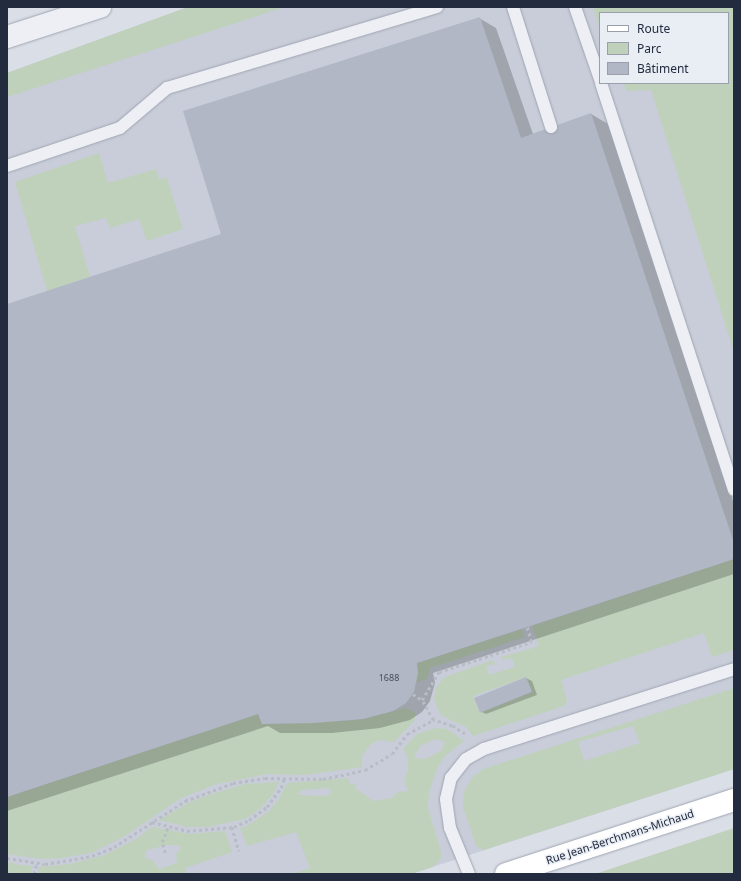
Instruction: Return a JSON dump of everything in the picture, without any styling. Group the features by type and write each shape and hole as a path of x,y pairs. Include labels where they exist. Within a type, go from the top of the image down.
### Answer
{"street":[{"path":"7,37 100,7"},
{"name":"Rue Jean-Berchmans-Michaud","path":"506,874 734,800"}],"lane":[{"path":"7,166 120,128 167,88 405,12 437,7"},
{"path":"513,7 551,127"},
{"path":"575,7 599,76"},
{"path":"601,84 734,490"},
{"path":"469,874 450,828 446,799 451,778 466,759 484,749 734,669"}],"path":[{"path":"422,700 439,672 531,642 526,627"},
{"path":"413,694 422,700 433,720 452,726 467,738"},
{"path":"7,858 45,864 92,856 114,847 185,801 207,792 250,780 323,779 366,770 392,754 407,734 433,720"},
{"path":"151,822 187,831 232,827 249,820 267,807 281,788 284,779"},
{"path":"165,853 162,842 168,827"},
{"path":"232,827 239,851"},
{"path":"34,874 37,862"}],"shaded area":[{"path":"188,7 659,7 599,12 599,84 684,84 734,240 734,769 411,874 7,874 7,73"}],"green space":[{"path":"188,7 285,7 7,97 7,73"},
{"path":"593,7 734,7 734,352 651,90 627,91 624,84 729,84 729,12 599,12 599,25"},
{"path":"99,153 108,183 156,169 159,179 167,178 183,229 147,241 139,219 110,228 106,218 75,226 90,277 47,291 15,182"},
{"path":"734,559 734,650 712,657 704,633 561,680 567,700 564,706 473,736 466,727 442,716 437,708 434,697 437,686 445,677 493,660 495,664 486,666 489,675 515,667 512,658 503,660 502,657 539,646 532,626","holes":["526,677 532,692 479,712 473,696"]},
{"path":"522,629 525,637 430,668 427,679 417,683 417,663"},
{"path":"734,688 734,769 484,850 476,846 463,806 464,792 472,778 483,769","holes":["633,726 640,743 584,761 578,742"]},
{"path":"406,708 416,713 414,721 394,742 379,740 371,744 362,756 362,767 305,775 267,774 217,784 181,798 125,836 91,853 61,858 41,859 7,854 7,797 258,714 262,724 305,723 342,713 344,721 363,719"},
{"path":"436,728 447,729 464,741 445,756 438,766 429,792 428,808 441,852 441,858 433,867 411,874 292,874 310,868 296,832 247,846 240,828 247,826 269,811 279,799 287,783 348,778 350,784 356,784 355,788 373,801 392,798 398,792 408,791 404,779 408,771 408,758 403,749 417,734","holes":["435,739 445,742 441,751 425,759 414,758 420,746","328,788 332,791 327,796 298,795 301,790"]},
{"path":"279,782 273,794 261,808 245,819 207,827 187,827 159,820 190,802 209,795 245,784"},
{"path":"152,827 190,834 225,831 232,852 185,868 186,874 38,874 39,867 70,864 105,855 136,839","holes":["167,845 180,845 180,851 176,854 177,863 159,869 153,861 145,858 147,850"]},
{"path":"734,828 734,874 595,874"},
{"path":"7,862 33,866 30,874 7,874"}],"building":[{"path":"480,17 521,138 591,113 734,543 734,559 417,663 418,673 414,692 406,703 393,711 363,719 314,723 262,724 258,714 7,797 7,304 221,234 183,111"},
{"path":"526,677 532,692 480,713 474,698"}]}
